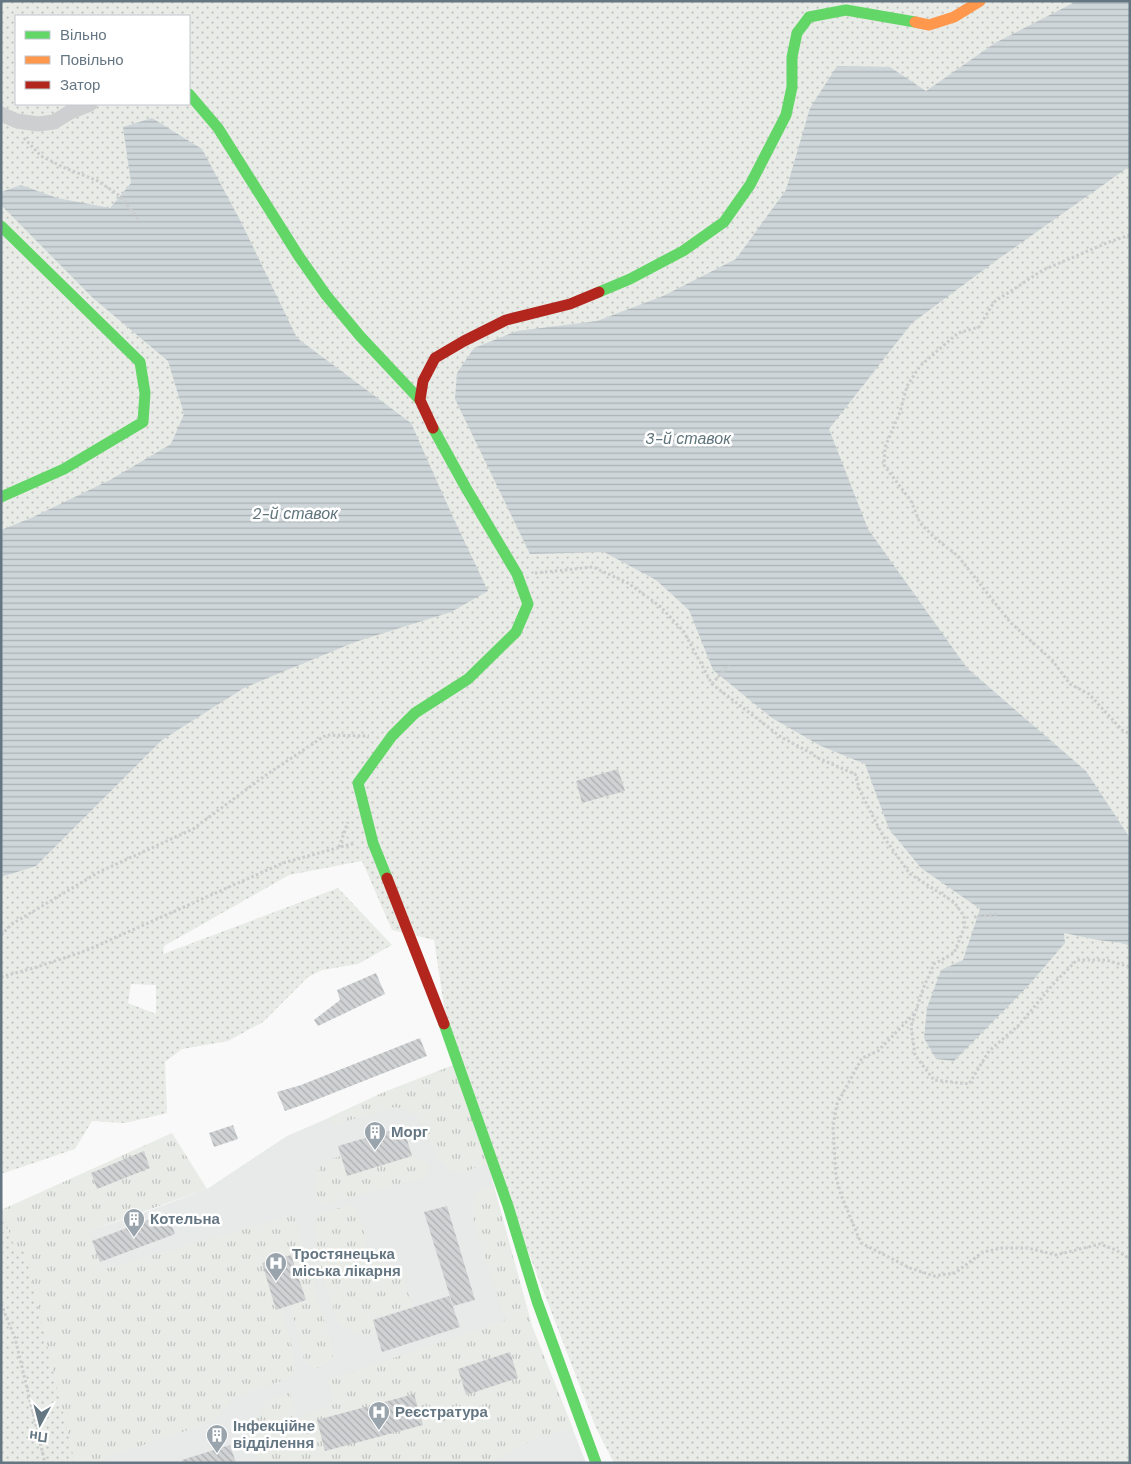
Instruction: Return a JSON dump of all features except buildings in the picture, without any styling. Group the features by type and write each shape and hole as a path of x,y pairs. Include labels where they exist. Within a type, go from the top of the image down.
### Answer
{"street":[{"path":"420,400 423,381 435,358 464,341 506,320 570,304 630,279 683,251 724,222 750,186 786,115 792,87 792,57 797,34 810,17 846,10 929,25 954,17 980,1"},
{"path":"190,96 194,104 217,127 326,295 420,400 466,488 517,574 528,604 516,632 468,679 415,713 392,736 358,783 373,843 439,1010 508,1206 537,1301 596,1463"},
{"path":"1,114 17,121 38,124 54,122 70,112 88,105"},
{"path":"1,226 140,362 145,393 143,422 64,469 1,497"}],"path":[{"path":"17,121 21,134 41,156 98,181 120,196 139,220"},
{"path":"1130,236 1109,242 1043,270 994,302 979,327 958,333 920,366 907,386 900,412 885,447 884,465 911,501 920,523 958,556 1010,622 1052,660 1070,684 1089,694 1122,730 1130,734"},
{"path":"517,574 593,567 628,583 661,607 684,632 712,684 780,737 811,752 816,757 855,774 860,791 883,836 910,874 954,902 964,916 965,926 954,953 934,964 911,1026 916,1055 934,1080 969,1084 989,1051 1019,1026 1055,982 1077,960 1106,960 1130,967"},
{"path":"712,684 729,664"},
{"path":"1,936 12,924 99,872 193,828 326,734 392,736"},
{"path":"1,977 85,951 283,863 358,843 373,843"},
{"path":"974,917 997,914"},
{"path":"915,1014 878,1051 862,1058 837,1104 833,1126 836,1177 841,1195 861,1243 910,1268 934,1276 954,1273 983,1252 1002,1248 1028,1248 1056,1255 1100,1244 1116,1250 1130,1259"},
{"path":"1,1304 15,1338 45,1463"}],"shaded area":[{"name":"Тростянецька міська лікарня","path":"384,1092 488,1164 532,1326 586,1463 75,1463 25,1252 143,1213 207,1189 287,1136"}],"green space":[{"path":"1,1 1130,1 1130,1463 614,1463 596,1428 451,1051 434,940 392,930 362,861 289,875 164,946 163,954 338,888 392,945 358,964 322,970 308,977 263,1022 228,1041 182,1049 165,1062 167,1113 125,1123 92,1121 75,1149 1,1174","holes":["131,984 156,985 156,1014 128,1003"]},
{"path":"456,1064 488,1164 466,1171 451,1171 437,1157 427,1133 418,1118 407,1109 395,1107 333,1125 330,1117 384,1092"},
{"path":"172,1133 207,1189 89,1231 100,1262 105,1269 294,1215 331,1344 332,1360 316,1369 305,1363 290,1305 305,1300 291,1255 262,1263 281,1308 294,1354 293,1377 234,1397 212,1422 113,1455 100,1463 36,1463 1,1210"},
{"path":"341,1156 347,1175 412,1156 425,1162 429,1167 423,1178 323,1204 316,1200 314,1189 321,1162"},
{"path":"493,1185 532,1326 573,1429 540,1436 489,1463 259,1463 247,1427 254,1419 261,1417 265,1402 290,1392 297,1419 326,1407 333,1400 328,1380 506,1320 474,1223 473,1203 476,1194 485,1187"},
{"path":"353,1205 359,1213 369,1253 382,1257 388,1274 402,1271 412,1307 373,1319 377,1334 364,1337 339,1324 321,1267 315,1235 316,1223 320,1215 331,1210"},
{"path":"1,1208 15,1249 25,1252 75,1463 1,1463"}],"water":[{"name":"3-й ставок","path":"1077,1 1130,1 1130,166 912,323 829,429 868,529 967,668 1086,771 1130,838 1130,946 1064,933 1065,943 1028,986 954,1061 936,1059 924,1038 927,1008 941,970 963,960 980,909 921,868 889,829 865,764 821,746 772,718 713,670 689,610 656,580 604,552 530,554 455,399 457,373 474,348 517,331 597,321 663,296 736,259 786,190 810,108 837,66 890,67 926,91 995,43"},
{"name":"2-й ставок","path":"152,118 202,149 241,222 297,338 411,423 488,591 451,612 355,642 244,688 162,740 36,866 1,877 1,530 31,518 110,480 171,444 184,414 168,361 93,298 1,205 1,192 21,185 57,198 110,208 131,183 123,127"}],"traffic: fast":[{"path":"599,292 630,279 683,251 724,222 750,185 786,115 792,87 792,57 797,33 809,17 846,10 915,22"},
{"path":"190,95 218,128 298,255 326,295 360,336 420,400"},
{"path":"1,226 140,362 145,393 143,422 64,469 1,497"},
{"path":"387,878 373,843 358,783 392,736 415,713 468,679 516,632 528,604 517,574 433,428"},
{"path":"444,1024 508,1206 537,1301 596,1463"}],"traffic: slow":[{"path":"915,22 929,25 954,17 980,1"}],"traffic: jam":[{"path":"433,428 420,400 423,381 435,358 506,320 570,304 599,292"},
{"path":"387,878 444,1024"}],"place":[{"name":"Морг","path":"375,1151"},
{"name":"Котельна","path":"134,1238"},
{"name":"Тростянецька міська лікарня","path":"276,1282"},
{"name":"Реєстратура","path":"379,1431"},
{"name":"Інфекційне відділення","path":"217,1454"}]}
